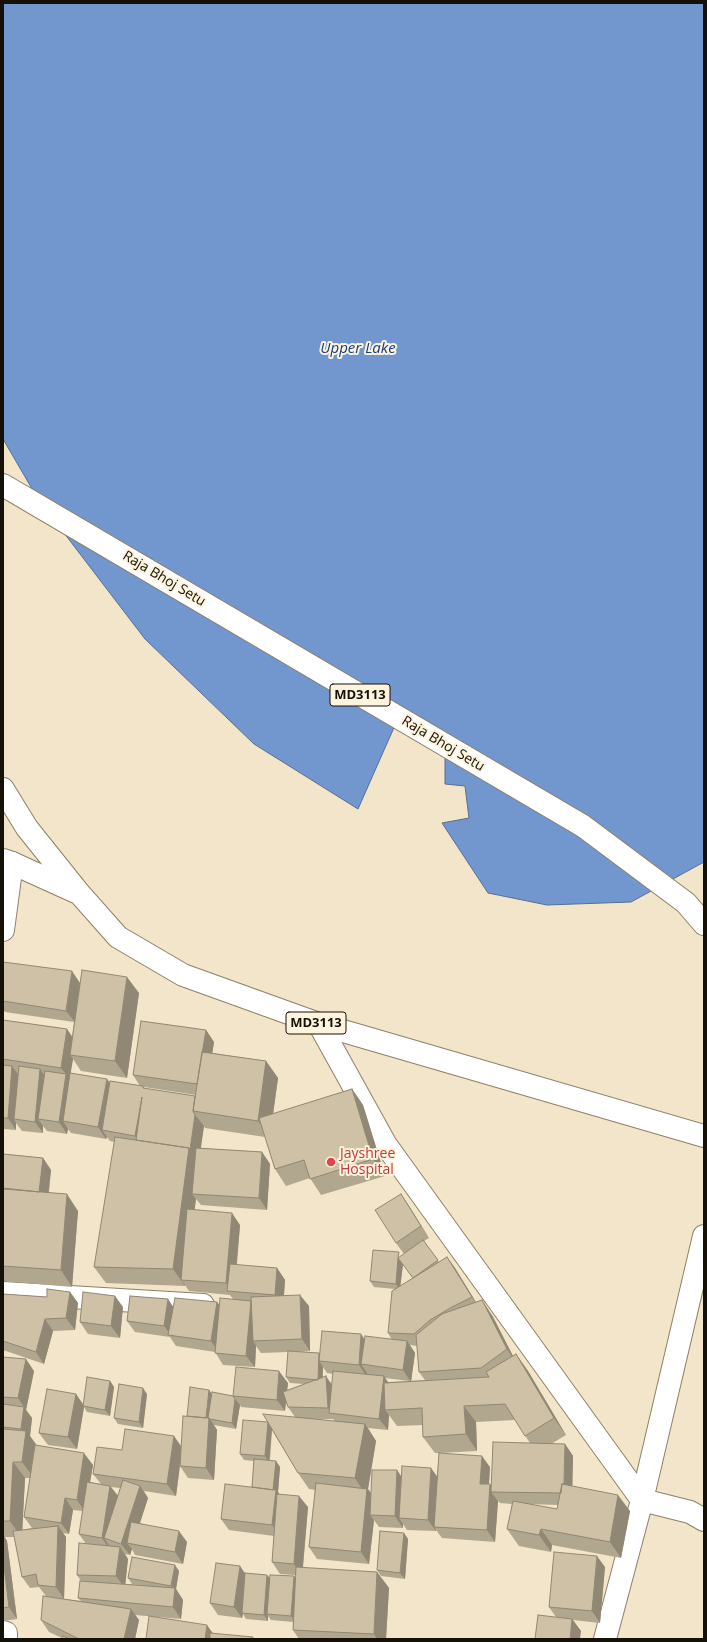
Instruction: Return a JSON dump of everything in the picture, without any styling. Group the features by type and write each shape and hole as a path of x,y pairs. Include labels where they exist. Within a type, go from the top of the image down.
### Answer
{"main road":[{"name":"Raja Bhoj Setu","path":"3,485 583,826 686,903 704,924"},
{"name":"MD3113","path":"3,789 27,828 79,893 118,937 183,975 319,1024 704,1136"},
{"path":"3,930 8,862 79,893"},
{"path":"319,1024 386,1145 642,1500 690,1512 704,1520"},
{"path":"605,1639 642,1500 703,1243"},
{"path":"3,1293 221,1306"},
{"path":"3,1632 6,1633 6,1639"}],"water":[{"name":"Upper Lake","path":"3,3 704,3 704,862 631,902 547,905 488,893 442,823 469,818 465,786 445,784 445,735 396,723 358,809 254,744 145,639 38,499 3,439"}],"building":[{"path":"3,962 72,971 66,1011 3,1001"},
{"path":"82,970 127,977 115,1061 70,1055"},
{"path":"3,1020 67,1029 61,1068 3,1059"},
{"path":"141,1021 206,1030 197,1084 133,1075"},
{"path":"202,1052 266,1061 258,1121 193,1111"},
{"path":"3,1065 12,1066 8,1118 3,1118"},
{"path":"19,1066 40,1069 35,1122 14,1119"},
{"path":"45,1071 66,1074 59,1122 38,1119"},
{"path":"70,1073 107,1079 98,1127 63,1121"},
{"path":"110,1081 195,1096 193,1111 195,1115 190,1150 189,1148 136,1140 142,1097 135,1136 102,1130"},
{"path":"352,1089 373,1159 310,1179 304,1160 275,1169 259,1118"},
{"path":"115,1137 189,1148 173,1269 94,1267"},
{"path":"196,1148 262,1152 259,1198 192,1194"},
{"path":"3,1154 43,1158 39,1192 3,1188"},
{"path":"3,1189 67,1194 61,1270 3,1266"},
{"path":"401,1194 421,1226 396,1243 375,1210"},
{"path":"187,1209 232,1213 226,1283 181,1280"},
{"path":"423,1240 438,1260 413,1278 398,1258"},
{"path":"373,1250 399,1252 396,1284 370,1281"},
{"path":"447,1257 472,1297 430,1320 414,1334 388,1333 392,1291"},
{"path":"230,1264 277,1268 275,1295 227,1291"},
{"path":"47,1289 70,1292 66,1318 45,1319 36,1352 3,1341 3,1294 47,1297"},
{"path":"83,1292 115,1296 111,1326 80,1322"},
{"path":"300,1295 302,1339 253,1341 251,1297"},
{"path":"130,1296 168,1299 164,1326 127,1321"},
{"path":"175,1298 217,1302 211,1341 168,1335"},
{"path":"220,1298 251,1301 246,1356 215,1353"},
{"path":"482,1300 507,1349 481,1368 419,1372 416,1335 442,1314"},
{"path":"322,1331 361,1334 359,1365 319,1361"},
{"path":"365,1336 407,1341 403,1370 361,1364"},
{"path":"288,1351 319,1353 318,1380 286,1377"},
{"path":"516,1354 554,1418 525,1436 505,1404 464,1406 466,1434 423,1437 422,1408 385,1410 384,1383 489,1377 486,1372"},
{"path":"3,1357 26,1359 18,1398 3,1397"},
{"path":"236,1367 279,1371 277,1400 233,1396"},
{"path":"333,1371 384,1376 379,1419 329,1413"},
{"path":"326,1376 328,1408 288,1407 283,1392"},
{"path":"87,1377 110,1381 105,1410 83,1406"},
{"path":"119,1384 143,1388 139,1422 114,1418"},
{"path":"190,1387 209,1390 206,1418 187,1416"},
{"path":"47,1389 76,1394 68,1437 39,1433"},
{"path":"212,1392 233,1396 235,1399 232,1423 208,1418"},
{"path":"3,1404 24,1407 21,1429 3,1427"},
{"path":"263,1414 365,1424 355,1478 298,1473"},
{"path":"183,1416 209,1418 206,1468 180,1466"},
{"path":"243,1420 268,1422 265,1456 240,1454"},
{"path":"3,1429 26,1431 22,1462 13,1462 10,1521 3,1521"},
{"path":"125,1429 174,1436 167,1484 93,1474 97,1447 122,1450"},
{"path":"493,1442 565,1444 564,1484 562,1484 561,1493 491,1492"},
{"path":"35,1445 84,1453 77,1500 65,1498 61,1523 24,1517"},
{"path":"439,1453 482,1456 480,1484 490,1484 487,1530 434,1527"},
{"path":"254,1459 276,1461 273,1490 252,1487"},
{"path":"402,1466 431,1468 428,1520 399,1518"},
{"path":"372,1470 397,1470 395,1516 370,1515"},
{"path":"123,1480 140,1486 121,1544 104,1538"},
{"path":"87,1482 110,1486 102,1538 79,1534"},
{"path":"316,1483 367,1489 361,1552 309,1547"},
{"path":"225,1484 276,1490 272,1525 221,1519"},
{"path":"562,1484 618,1495 610,1542 541,1529 539,1535 507,1529 513,1501 557,1509"},
{"path":"277,1494 299,1496 294,1564 272,1562"},
{"path":"131,1522 179,1531 175,1552 127,1543"},
{"path":"58,1526 56,1587 38,1585 36,1574 22,1577 13,1531"},
{"path":"380,1531 404,1533 400,1573 377,1570"},
{"path":"79,1543 120,1547 116,1576 77,1575"},
{"path":"554,1552 597,1556 592,1611 549,1607"},
{"path":"132,1557 175,1565 171,1586 128,1578"},
{"path":"3,1558 9,1607 3,1608"},
{"path":"216,1563 240,1566 234,1607 210,1603"},
{"path":"296,1567 377,1572 374,1634 293,1630"},
{"path":"245,1573 267,1575 264,1615 242,1613"},
{"path":"270,1575 294,1576 291,1616 267,1614"},
{"path":"80,1581 175,1588 173,1607 78,1598"},
{"path":"43,1596 131,1609 124,1639 79,1639 41,1620"},
{"path":"538,1615 572,1619 570,1639 535,1639"},
{"path":"149,1616 207,1625 205,1639 146,1639"},
{"path":"210,1633 253,1637 253,1639 210,1639"},
{"path":"63,1636 70,1639 61,1639"}],"place":[{"name":"Jayshree Hospital","path":"331,1162"}]}
